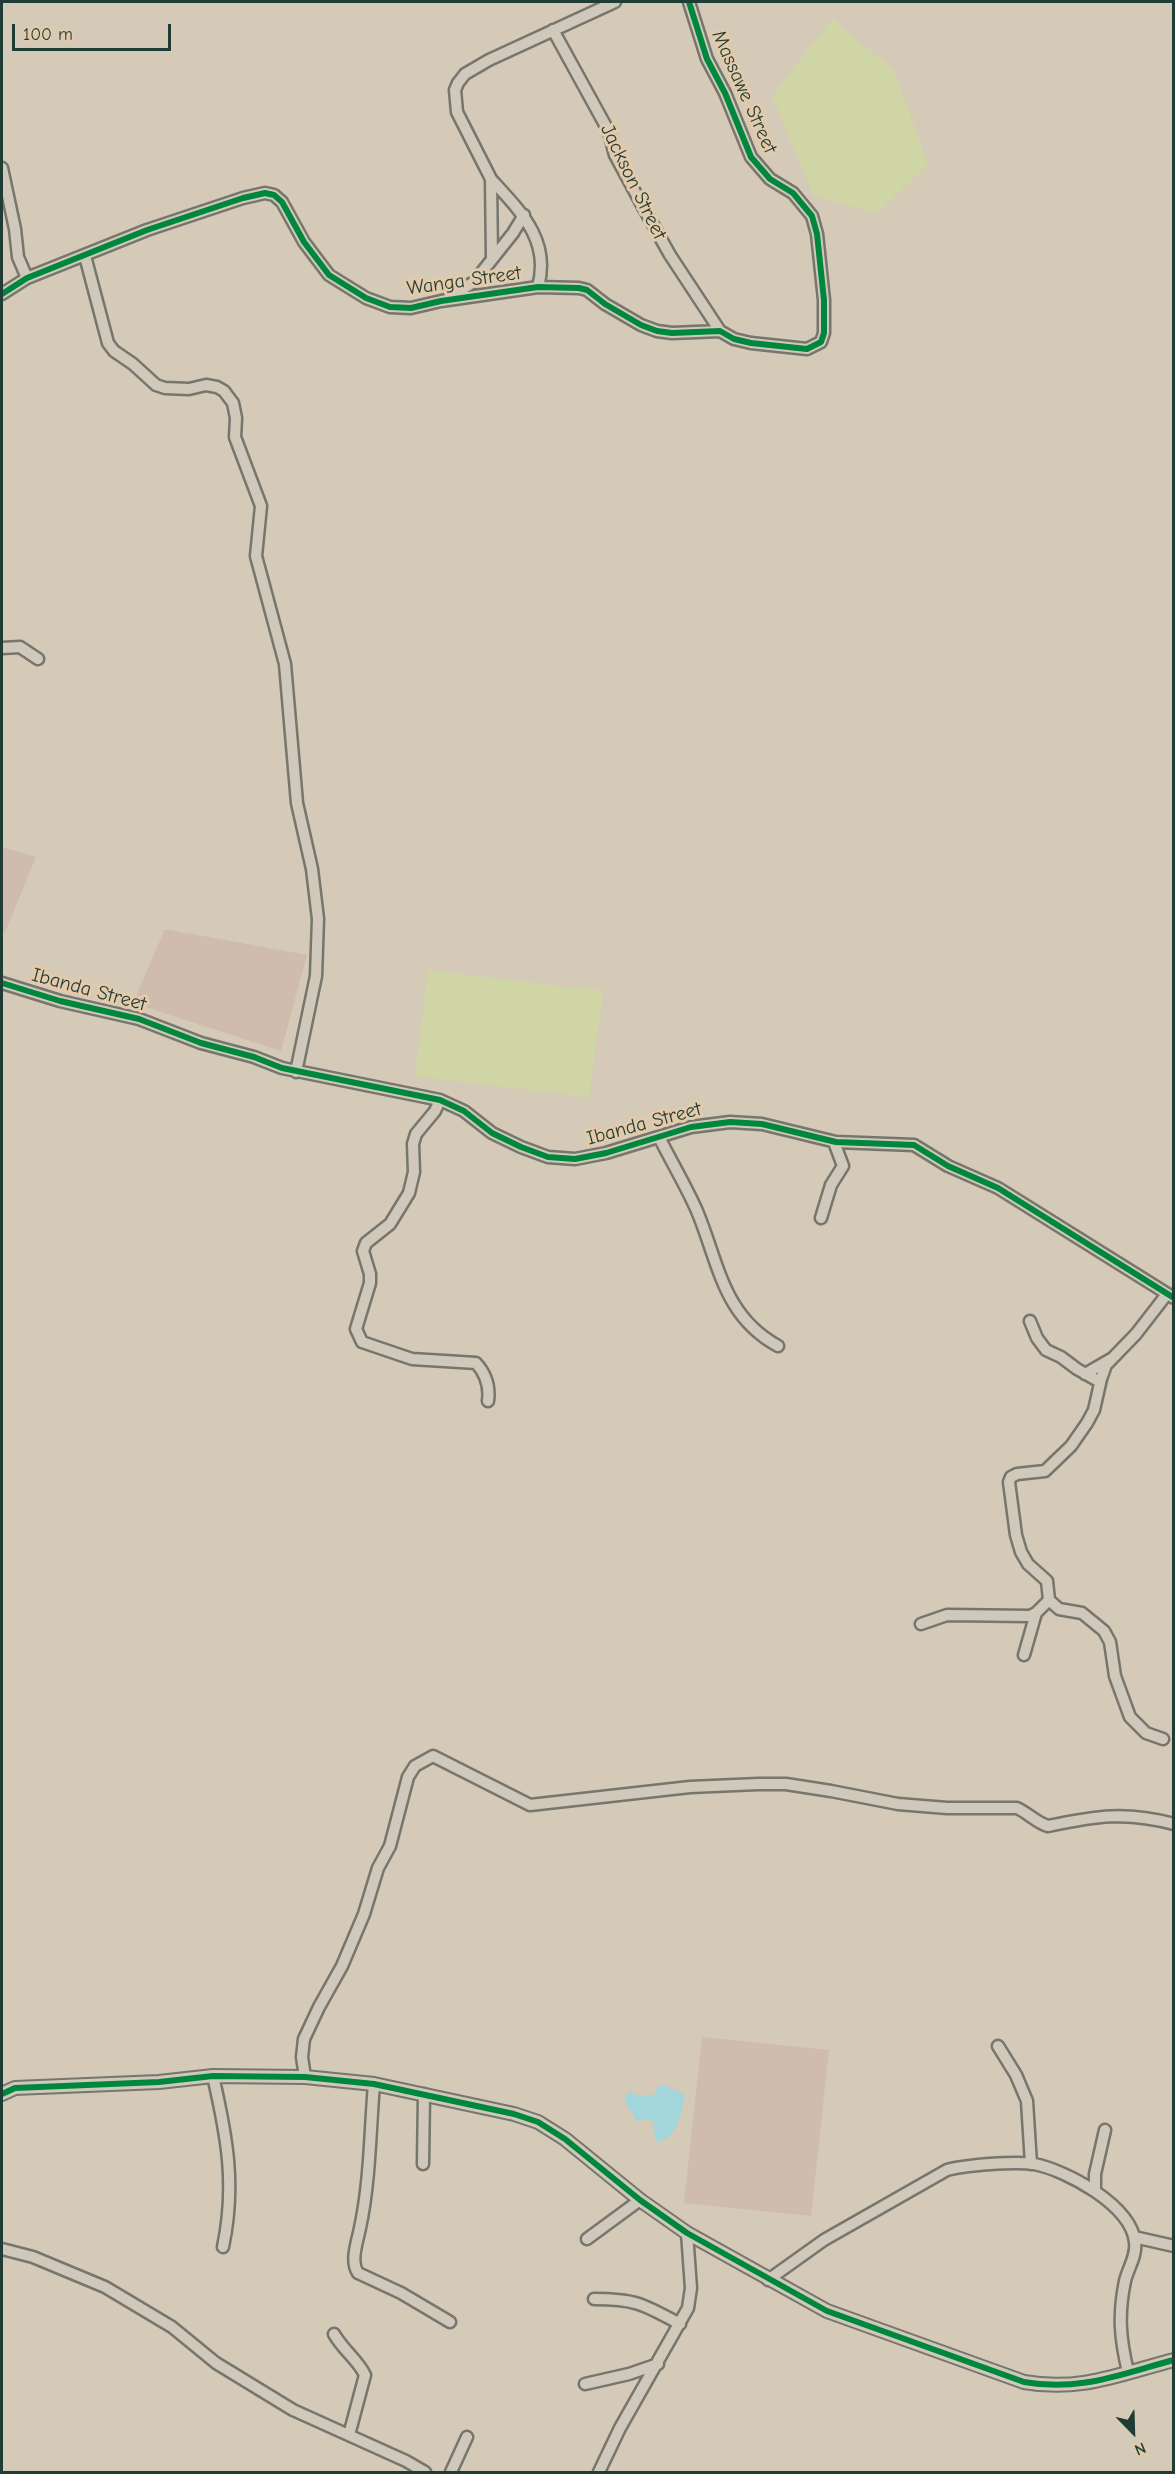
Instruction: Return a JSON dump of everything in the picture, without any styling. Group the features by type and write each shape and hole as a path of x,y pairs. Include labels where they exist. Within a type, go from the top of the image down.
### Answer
{"street":[{"path":"538,287 542,271 541,258 524,215 491,179 457,112 455,90 465,74 489,60 615,2"},
{"name":"Massawe Street","path":"689,2 707,59 725,93 750,157 770,179 793,194 812,216 817,234 824,300 824,333 821,342 813,348"},
{"name":"Jackson Street","path":"553,30 609,132 615,156 643,207 670,255 720,331"},
{"path":"2,168 15,229 18,258 27,278"},
{"path":"491,179 492,260"},
{"name":"Wanga Street","path":"2,294 27,278 147,230 243,198 265,193 274,195 282,202 316,261 329,275 366,298 390,307 411,308 441,301 538,287 579,288 587,290 605,304 657,331 672,333 720,331 734,339 752,344 813,348"},
{"path":"441,301 474,282 513,233 524,215"},
{"path":"85,256 108,343 114,351 133,364 156,385 177,389 206,385 217,387 224,391 233,403 236,418 235,437 261,506 255,556 285,664 297,803 312,869 318,919 316,976 296,1072"},
{"path":"2,648 20,647 38,658"},
{"name":"Ibanda Street","path":"2,983 139,1019 201,1043 254,1057 296,1072 440,1100 464,1111 492,1133 520,1147 548,1157 575,1158 595,1155 691,1127 730,1122 762,1124 834,1142 914,1145 948,1166 1005,1192 1170,1296"},
{"path":"440,1100 426,1124 416,1134 413,1144 414,1172 409,1193 390,1224 366,1243 363,1251 370,1274 370,1283 356,1329 362,1342 412,1359 476,1363 487,1379 490,1390 488,1401"},
{"path":"659,1137 696,1209 728,1296 753,1329 778,1346"},
{"path":"821,1218 834,1180 842,1172 843,1166 834,1142"},
{"path":"1163,1739 1146,1732 1130,1717 1115,1676 1110,1642 1104,1631 1082,1613 1059,1609 1049,1600 1047,1581 1028,1564 1019,1546 1009,1480 1017,1474 1036,1474 1045,1471 1071,1446 1094,1410 1106,1365 1170,1296"},
{"path":"1030,1321 1037,1338 1046,1350 1100,1382"},
{"path":"1085,1374 1113,1358"},
{"path":"1024,1655 1036,1613 1049,1600"},
{"path":"921,1624 947,1615 972,1617 989,1614 1021,1617 1036,1613"},
{"path":"305,2077 302,2057 304,2039 342,1966 378,1868 390,1846 408,1777 415,1766 433,1756 530,1805 690,1787 786,1784 898,1804 947,1808 1017,1808 1048,1826 1109,1815 1136,1815 1173,1824"},
{"path":"998,2046 1016,2075 1027,2101 1031,2164"},
{"path":"213,2076 226,2134 231,2179 231,2205 223,2247"},
{"path":"2,2094 15,2088 159,2082 213,2076 305,2077 374,2084 514,2114 538,2122 565,2139 640,2200 687,2234 827,2311 867,2327 1024,2382 1049,2386 1084,2384 1173,2360"},
{"path":"374,2084 363,2212 354,2255 354,2268 358,2273 401,2293 450,2322"},
{"path":"423,2164 424,2094"},
{"path":"1095,2191 1095,2174 1105,2130"},
{"path":"768,2280 838,2231 947,2170 968,2166 1031,2164 1095,2191 1117,2210 1134,2237 1134,2256 1126,2278 1119,2325 1128,2372"},
{"path":"587,2239 640,2200"},
{"path":"599,2472 620,2428 688,2308 691,2288 687,2234"},
{"path":"1134,2237 1173,2246"},
{"path":"2,2249 33,2257 105,2287 172,2328 216,2363 293,2410 424,2472"},
{"path":"594,2299 636,2301 680,2324"},
{"path":"334,2334 365,2375 349,2435"},
{"path":"585,2384 629,2374 657,2364"},
{"path":"452,2472 467,2437"}],"shaded area":[{"path":"2,847 36,857 5,932 2,931"},
{"path":"165,929 307,955 281,1051 133,1003"},
{"path":"702,2037 829,2050 811,2216 684,2203"}],"green space":[{"path":"832,19 894,70 928,164 877,214 813,195 772,96"},
{"path":"428,970 603,991 589,1097 415,1076"}],"water":[{"path":"664,2085 685,2095 680,2117 673,2132 669,2137 656,2141 653,2122 647,2119 636,2121 626,2102 625,2095 631,2092 640,2096 655,2094 658,2086"}],"cycle path":[{"path":"2,294 27,278 147,230 243,198 265,193 274,195 282,202 304,242 329,275 366,298 390,307 411,308 441,301 538,287 579,288 587,290 605,304 641,325 657,331 672,333 720,331 734,339 751,343 807,349 821,342 824,333 824,300 817,234 812,216 793,193 770,179 751,157 725,93 707,59 689,2"},
{"path":"2,983 60,1001 139,1019 201,1043 254,1057 282,1068 440,1100 464,1111 492,1133 548,1157 575,1159 606,1153 691,1127 730,1122 762,1124 836,1142 914,1145 948,1166 998,1188 1174,1298"},
{"path":"2,2094 15,2088 159,2082 213,2076 305,2077 374,2084 514,2114 538,2122 565,2139 640,2200 687,2233 827,2311 1024,2382 1063,2385 1082,2383 1118,2376 1174,2360"}]}
